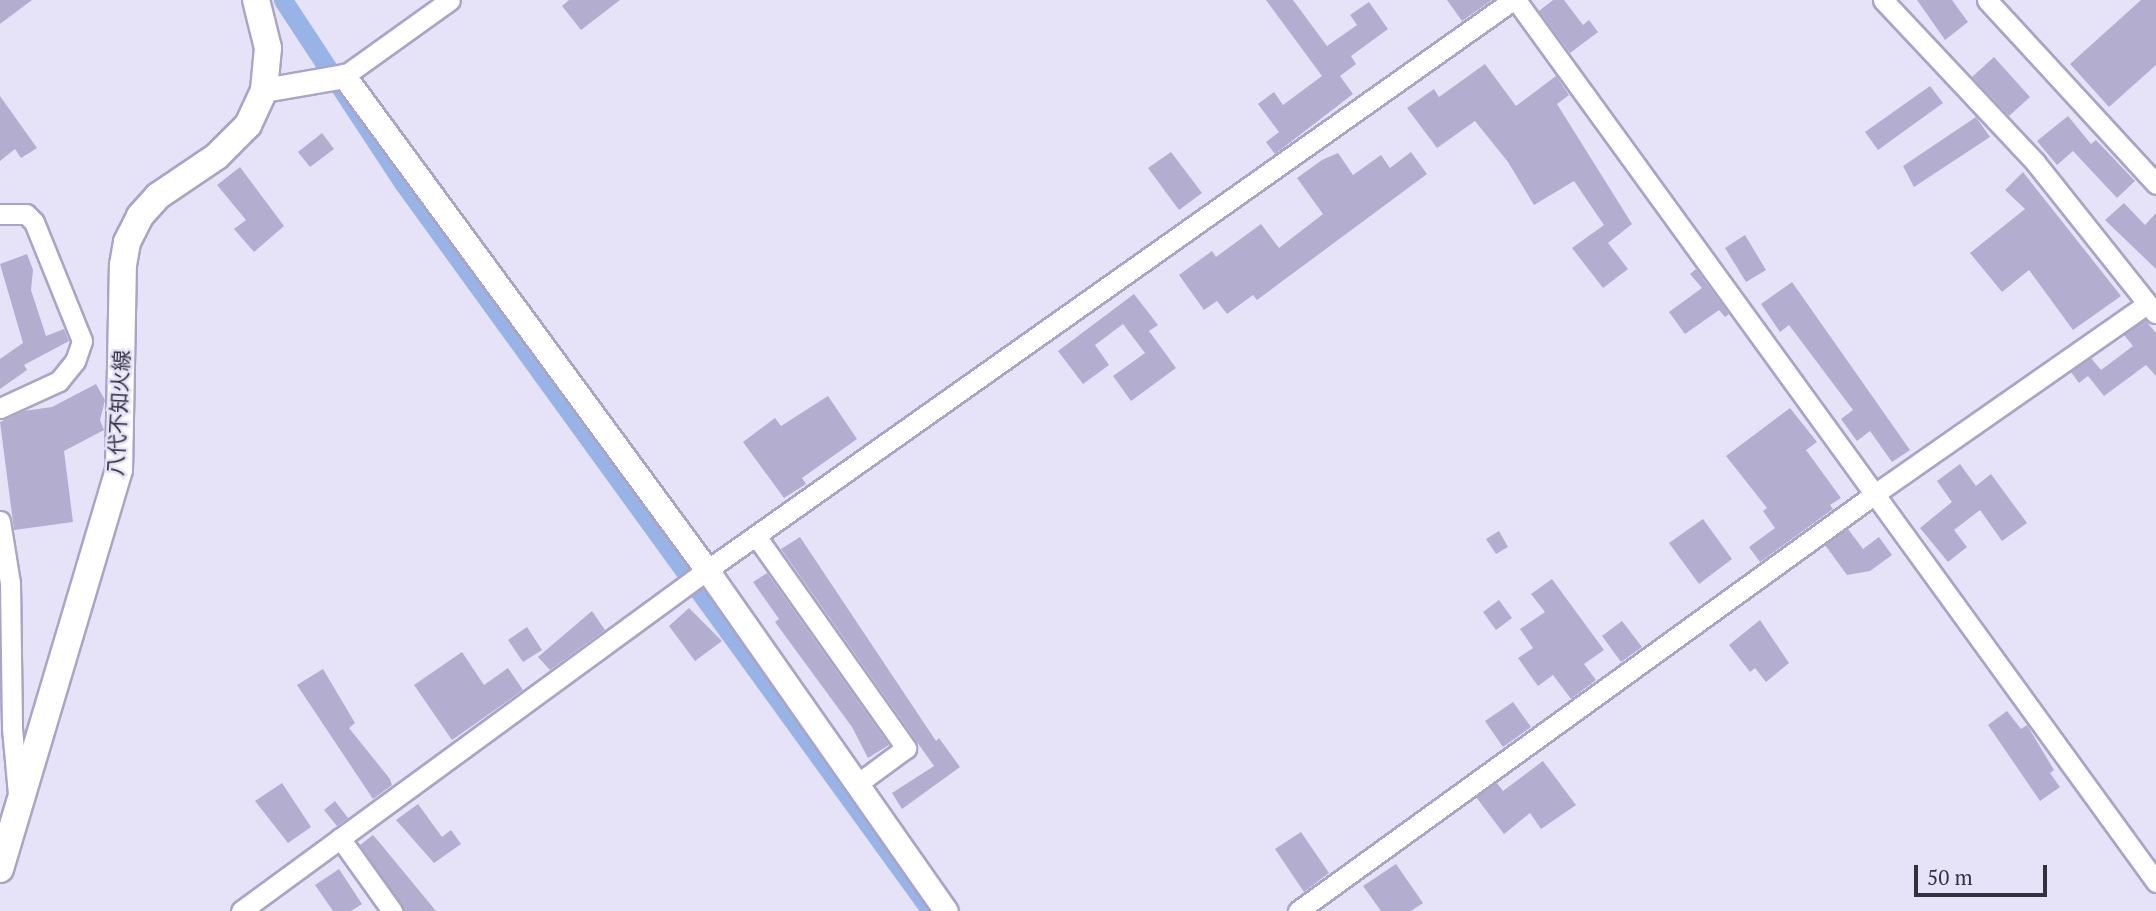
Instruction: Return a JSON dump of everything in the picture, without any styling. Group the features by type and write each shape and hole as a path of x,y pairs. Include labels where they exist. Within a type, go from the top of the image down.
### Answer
{"main road":[{"name":"八代不知火線","path":"0,869 119,470 123,265 127,242 140,216 158,196 234,142 248,125 264,90 268,48 256,0"}],"street":[{"path":"264,90 344,76 450,0"},
{"path":"241,911 707,570 1515,0 2156,881"},
{"path":"1298,911 1876,493 2151,309 2035,162 1882,0"},
{"path":"1987,0 2156,184"},
{"path":"344,76 707,570 946,911"},
{"path":"0,214 26,214 34,222 82,341 75,361 59,381 0,408"},
{"path":"0,521 10,583 12,728 19,806"},
{"path":"756,536 906,748 857,784"},
{"path":"340,838 392,911"}],"building":[{"path":"0,0 32,0 0,24"},
{"path":"569,0 620,0 581,30 562,6"},
{"path":"1266,0 1293,0 1327,46 1357,25 1350,15 1369,2 1388,29 1351,56 1356,64 1340,76 1353,94 1275,154 1266,142 1279,132 1258,104 1274,92 1283,105 1322,76"},
{"path":"1447,0 1492,0 1462,21"},
{"path":"1553,0 1564,0 1583,25 1589,20 1598,32 1570,53 1539,11"},
{"path":"1917,0 1952,0 1968,22 1945,40"},
{"path":"2141,0 2156,0 2156,65 2109,107 2070,64"},
{"path":"1994,57 2030,97 2009,116 1972,77"},
{"path":"1485,64 1516,106 1556,76 1569,95 1557,104 1632,224 1608,243 1628,269 1603,288 1572,248 1604,225 1574,181 1534,205 1508,162 1475,121 1437,148 1407,108 1434,89 1439,97"},
{"path":"1930,86 1943,103 1878,150 1865,132"},
{"path":"0,96 37,148 21,158 15,149 0,161"},
{"path":"2068,116 2091,144 2096,140 2135,181 2117,198 2073,151 2057,165 2037,141"},
{"path":"1976,117 1990,137 1914,187 1903,166"},
{"path":"322,133 334,149 310,167 298,152"},
{"path":"1171,152 1202,193 1179,210 1148,168"},
{"path":"1411,152 1427,174 1257,300 1253,295 1227,314 1217,301 1204,310 1179,275 1212,251 1216,257 1261,224 1279,248 1323,214 1297,178 1322,160 1338,153 1353,175 1381,155 1390,168"},
{"path":"240,167 284,226 254,252 234,229 246,220 217,185"},
{"path":"2023,172 2121,296 2073,330 2029,270 2002,292 1970,253 2025,209 2005,190"},
{"path":"2124,203 2145,225 2156,213 2156,269 2105,220"},
{"path":"1745,235 1766,270 1746,282 1725,248"},
{"path":"27,254 33,270 31,290 46,336 64,329 69,341 24,365 27,370 0,389 0,359 23,343 0,264"},
{"path":"1696,269 1729,314 1725,317 1719,310 1685,334 1669,312 1702,288 1690,274"},
{"path":"1792,282 1910,450 1892,462 1870,431 1857,441 1841,419 1853,410 1789,325 1780,332 1761,304"},
{"path":"1134,294 1158,325 1149,331 1176,368 1131,401 1113,376 1145,353 1123,324 1095,345 1109,365 1083,384 1058,351"},
{"path":"2145,320 2156,333 2156,376 2146,365 2104,396 2088,376 2079,383 2071,372 2091,358 2101,370 2133,346 2124,335"},
{"path":"96,384 105,400 100,420 104,430 64,451 73,522 14,530 0,422 24,411 52,407"},
{"path":"828,396 857,439 802,478 806,484 784,498 743,442 775,418 781,426"},
{"path":"1790,408 1817,442 1806,450 1841,498 1830,505 1833,509 1760,562 1749,547 1775,528 1763,511 1767,508 1726,456"},
{"path":"1960,464 1976,486 1991,474 2027,523 2002,541 1980,510 1954,530 1967,547 1948,562 1920,528 1952,502 1937,481"},
{"path":"1703,519 1732,559 1699,584 1669,543"},
{"path":"1848,529 1863,549 1879,537 1892,555 1870,571 1847,575 1825,545"},
{"path":"1499,531 1508,547 1496,554 1486,539"},
{"path":"800,537 936,741 939,738 960,767 902,809 892,793 934,766 781,549"},
{"path":"767,573 889,745 868,758 852,727 775,622 779,619 753,582"},
{"path":"1552,579 1604,650 1584,664 1596,680 1571,699 1553,675 1538,686 1518,658 1533,648 1520,629 1545,612 1531,594"},
{"path":"1499,600 1512,618 1496,630 1483,612"},
{"path":"689,608 722,641 695,661 669,626"},
{"path":"592,611 605,630 550,670 538,657"},
{"path":"1760,620 1789,663 1766,682 1755,668 1750,672 1729,645"},
{"path":"1622,621 1642,647 1621,662 1602,636"},
{"path":"527,627 542,650 523,662 508,640"},
{"path":"462,652 484,685 508,668 523,690 452,740 414,685"},
{"path":"323,669 355,723 349,728 390,779 392,785 373,799 297,685"},
{"path":"1513,702 1531,727 1503,747 1485,721"},
{"path":"2007,711 2021,729 2027,725 2054,770 2050,773 2060,787 2040,801 1988,725"},
{"path":"1543,761 1576,805 1541,829 1530,813 1504,834 1476,797 1497,783 1503,791"},
{"path":"282,783 311,827 288,843 255,801"},
{"path":"335,801 348,818 337,826 324,810"},
{"path":"418,804 442,837 451,830 461,844 434,863 396,820"},
{"path":"1301,832 1329,873 1304,892 1275,849"},
{"path":"373,835 436,911 404,911 360,845"},
{"path":"1396,864 1423,903 1411,911 1381,911 1363,886"},
{"path":"339,869 362,904 351,911 333,911 315,885"}],"waterway":[{"path":"283,0 404,184 931,911"}]}
